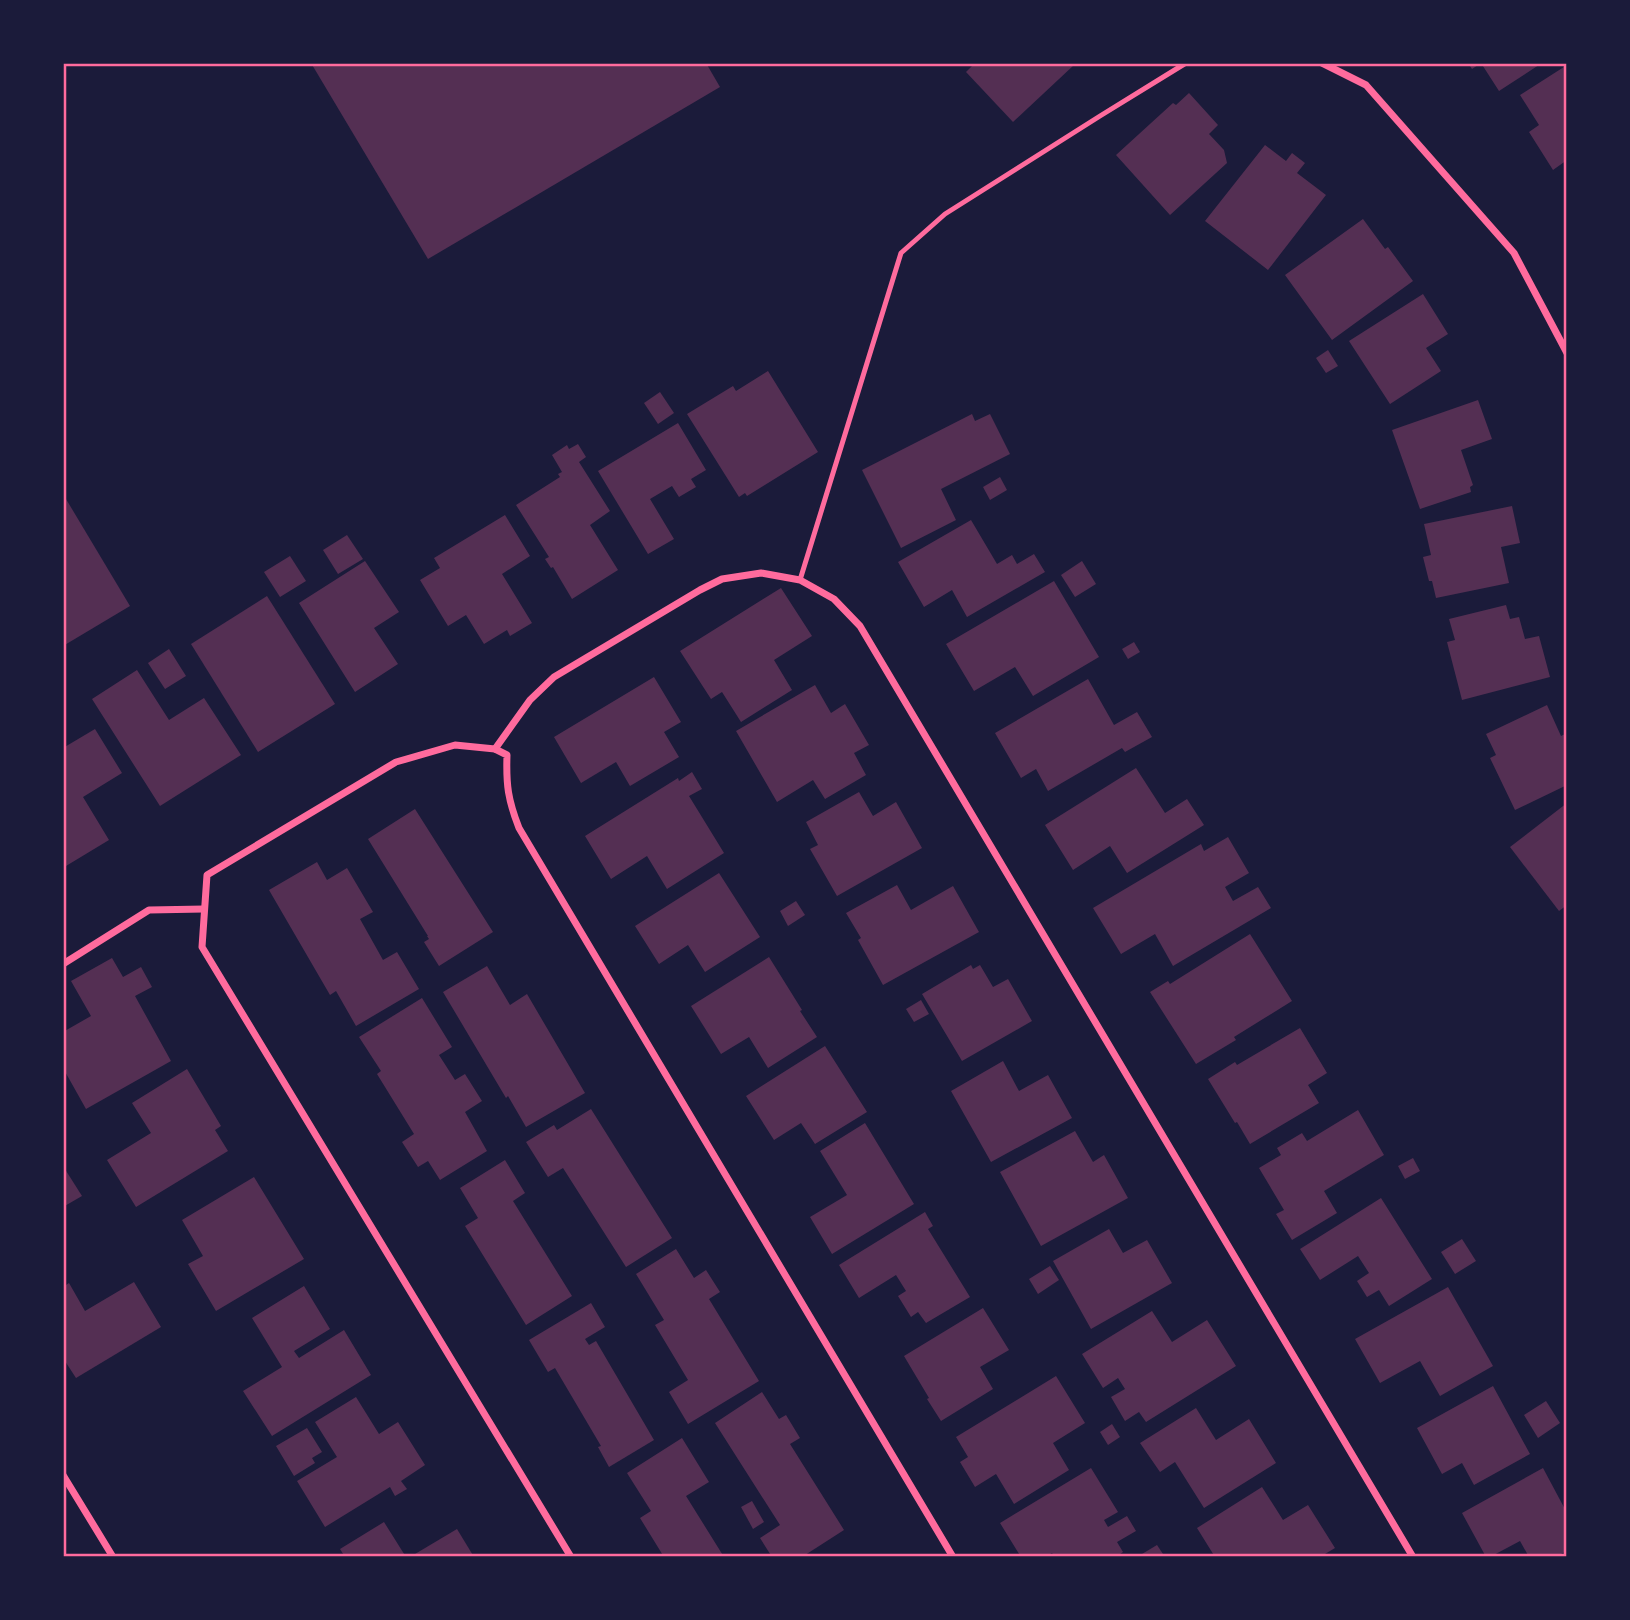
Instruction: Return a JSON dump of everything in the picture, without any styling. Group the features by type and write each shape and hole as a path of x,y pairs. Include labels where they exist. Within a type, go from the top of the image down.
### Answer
{"street":[{"path":"1322,63 1366,85 1514,253 1567,353"},
{"path":"495,749 530,700 554,677 722,579 761,573 800,580 834,599 860,626 1413,1557"},
{"path":"571,1557 202,947 207,875 396,762 455,745 495,749 507,755 506,782 510,804 519,828 953,1557"},
{"path":"63,964 149,910 204,909"},
{"path":"63,1475 113,1557"}],"lane":[{"path":"800,580 901,253 945,214 1186,63"}],"building":[{"path":"311,63 706,63 720,87 428,259"},
{"path":"975,63 1074,65 1013,122 966,72"},
{"path":"1468,63 1481,63 1472,69"},
{"path":"1481,63 1542,63 1499,91"},
{"path":"1567,65 1567,160 1553,170 1529,132 1539,125 1520,95"},
{"path":"1189,93 1218,125 1209,134 1224,150 1227,163 1170,215 1116,155 1173,103 1176,105"},
{"path":"1265,145 1286,161 1292,153 1305,163 1297,173 1326,195 1268,270 1205,221"},
{"path":"1363,219 1413,281 1332,340 1285,275"},
{"path":"1423,294 1448,334 1426,348 1441,371 1390,404 1349,341"},
{"path":"1328,350 1338,366 1326,373 1316,358"},
{"path":"768,371 818,452 747,496 745,493 739,497 687,414 733,386 736,391"},
{"path":"660,392 674,413 658,424 644,403"},
{"path":"1478,400 1492,439 1461,450 1473,485 1470,487 1471,492 1420,509 1392,430"},
{"path":"972,414 975,421 990,414 1010,454 941,489 956,520 901,548 862,470"},
{"path":"678,423 706,470 691,479 696,487 679,497 672,486 650,499 674,539 648,554 598,471"},
{"path":"578,444 586,457 579,462 610,511 590,525 618,570 572,599 553,567 551,568 545,559 549,557 516,505 560,477 558,474 562,472 552,455 567,445 569,449"},
{"path":"1000,477 1007,490 990,500 983,487"},
{"path":"63,494 130,606 63,646"},
{"path":"1512,506 1520,543 1501,547 1509,583 1436,598 1423,557 1431,555 1424,524"},
{"path":"505,515 530,556 502,574 532,623 510,636 507,630 484,644 466,615 448,626 420,580 440,568 434,558"},
{"path":"971,520 997,564 1012,555 1017,564 1034,554 1045,572 967,617 952,590 924,607 898,562"},
{"path":"347,535 363,559 338,574 323,550"},
{"path":"290,556 306,581 280,597 264,572"},
{"path":"365,561 399,612 374,628 398,664 355,692 299,603"},
{"path":"1082,561 1096,584 1075,597 1061,575"},
{"path":"1054,581 1099,657 1033,696 1015,667 974,691 946,644"},
{"path":"781,588 812,636 774,660 792,690 741,722 722,692 711,699 680,651"},
{"path":"267,596 335,704 258,752 191,644"},
{"path":"1506,605 1510,619 1519,617 1525,639 1539,636 1550,677 1462,700 1447,642 1455,640 1449,619"},
{"path":"1134,642 1140,652 1128,659 1122,649"},
{"path":"169,649 186,676 165,689 148,663"},
{"path":"137,670 169,720 204,698 241,755 160,806 92,699"},
{"path":"654,677 681,722 664,732 679,757 630,786 616,762 581,783 554,737"},
{"path":"1088,679 1114,725 1137,712 1152,737 1125,752 1122,748 1048,791 1036,769 1021,778 995,733"},
{"path":"815,685 831,713 845,704 869,745 854,753 866,775 825,799 813,780 777,802 736,731"},
{"path":"1547,705 1561,736 1567,733 1567,785 1515,810 1490,758 1496,755 1486,734"},
{"path":"95,729 122,773 83,797 109,840 66,866 63,862 63,748"},
{"path":"1136,768 1165,813 1187,799 1204,825 1127,873 1110,846 1073,870 1045,825"},
{"path":"692,772 702,789 689,796 724,853 667,889 647,856 611,879 585,836"},
{"path":"859,792 873,816 896,802 922,848 837,896 810,849 818,845 806,822"},
{"path":"1567,803 1567,905 1559,911 1510,847"},
{"path":"415,809 493,932 439,966 424,942 429,939 428,936 368,839"},
{"path":"1228,837 1249,873 1225,887 1233,901 1258,887 1271,908 1173,966 1155,934 1121,954 1093,908 1201,844 1204,851"},
{"path":"317,862 327,880 347,868 373,912 360,919 383,960 397,952 419,989 356,1026 336,991 330,995 269,890"},
{"path":"719,873 760,937 705,972 688,945 659,964 635,926"},
{"path":"897,885 911,910 953,886 979,932 883,985 846,913"},
{"path":"796,901 805,915 788,926 780,911"},
{"path":"1250,934 1292,1001 1196,1064 1150,992 1168,981 1170,984"},
{"path":"769,957 817,1037 768,1068 749,1037 721,1054 691,1006"},
{"path":"112,958 123,977 141,967 152,987 135,996 171,1061 86,1109 63,1068 63,1032 91,1016 71,981"},
{"path":"971,965 973,969 980,965 993,987 1008,979 1032,1021 962,1061 922,994"},
{"path":"487,966 510,1005 527,994 585,1093 526,1127 443,992"},
{"path":"422,998 452,1047 439,1055 455,1080 465,1074 482,1101 465,1112 487,1151 440,1180 428,1161 418,1167 402,1142 414,1134 377,1074 381,1071 359,1037"},
{"path":"921,1000 929,1014 914,1022 906,1009"},
{"path":"1300,1028 1327,1073 1308,1085 1319,1103 1250,1144 1208,1079"},
{"path":"825,1046 867,1112 815,1144 801,1123 774,1140 746,1096"},
{"path":"1003,1061 1019,1091 1048,1075 1072,1118 991,1162 951,1091"},
{"path":"187,1069 221,1126 215,1130 228,1151 136,1207 107,1160 151,1133 132,1103"},
{"path":"591,1109 672,1238 626,1267 563,1168 548,1177 526,1142 554,1125 557,1130"},
{"path":"1358,1110 1384,1155 1324,1191 1337,1213 1292,1240 1276,1214 1284,1210 1259,1168 1281,1155 1277,1148 1302,1133 1307,1141"},
{"path":"865,1123 914,1204 832,1254 810,1217 847,1195 820,1151"},
{"path":"1075,1131 1093,1162 1104,1155 1128,1198 1041,1246 1000,1172"},
{"path":"1413,1158 1420,1171 1405,1179 1398,1166"},
{"path":"505,1160 525,1193 513,1201 572,1296 526,1325 465,1226 478,1218 460,1188"},
{"path":"63,1166 82,1196 63,1207"},
{"path":"254,1177 304,1259 216,1311 188,1264 203,1256 182,1220"},
{"path":"1381,1198 1432,1279 1389,1306 1379,1290 1367,1297 1357,1281 1369,1273 1358,1256 1320,1280 1300,1249"},
{"path":"925,1212 933,1226 928,1229 970,1297 926,1323 918,1312 911,1317 898,1296 906,1291 896,1275 859,1298 839,1265"},
{"path":"1109,1229 1123,1253 1147,1240 1172,1283 1091,1329 1053,1261"},
{"path":"1462,1239 1476,1261 1455,1274 1441,1252"},
{"path":"676,1249 694,1278 706,1270 720,1292 709,1299 759,1381 688,1424 669,1392 688,1380 655,1325 664,1320 636,1274"},
{"path":"1050,1266 1059,1280 1038,1294 1029,1279"},
{"path":"134,1282 161,1327 76,1378 63,1358 63,1287 69,1283 85,1311"},
{"path":"304,1286 330,1329 294,1351 299,1358 344,1330 371,1375 272,1436 243,1391 282,1367 252,1318"},
{"path":"1448,1287 1493,1366 1440,1396 1420,1361 1380,1383 1355,1339"},
{"path":"591,1303 605,1327 585,1339 589,1345 596,1341 654,1440 609,1467 598,1447 601,1446 555,1368 548,1372 529,1340"},
{"path":"983,1308 1009,1350 980,1367 993,1389 941,1421 904,1356"},
{"path":"1152,1311 1172,1342 1207,1320 1236,1366 1146,1422 1139,1412 1125,1421 1111,1397 1125,1389 1118,1378 1103,1388 1082,1354"},
{"path":"1056,1376 1085,1423 1053,1443 1069,1470 1014,1504 996,1474 975,1487 960,1462 968,1457 956,1437"},
{"path":"1493,1386 1530,1454 1474,1485 1462,1463 1442,1474 1417,1428"},
{"path":"762,1392 779,1419 786,1415 800,1438 790,1444 844,1530 802,1557 772,1557 760,1538 780,1525 715,1423"},
{"path":"356,1397 379,1434 398,1422 425,1465 401,1481 407,1489 395,1496 390,1487 325,1527 297,1481 337,1457 315,1422"},
{"path":"1546,1401 1560,1423 1538,1438 1524,1415"},
{"path":"1196,1408 1216,1440 1249,1419 1276,1463 1204,1508 1175,1462 1160,1472 1140,1443"},
{"path":"1112,1424 1120,1437 1108,1445 1100,1432"},
{"path":"307,1428 322,1452 312,1458 315,1463 294,1476 276,1446"},
{"path":"682,1438 709,1482 686,1496 724,1557 664,1557 640,1518 651,1511 627,1473"},
{"path":"1091,1468 1118,1512 1104,1520 1108,1527 1127,1516 1136,1531 1117,1542 1123,1552 1116,1557 1055,1557 1052,1553 1045,1557 1021,1557 1000,1523"},
{"path":"1543,1468 1567,1513 1567,1551 1555,1557 1529,1557 1520,1541 1486,1557 1462,1513"},
{"path":"1262,1487 1283,1520 1308,1505 1335,1548 1320,1557 1231,1557 1229,1554 1215,1557 1197,1528"},
{"path":"752,1501 764,1522 753,1529 741,1507"},
{"path":"384,1522 406,1557 345,1557 340,1549"},
{"path":"457,1529 474,1557 410,1557"},
{"path":"1157,1545 1165,1557 1137,1557"}]}
